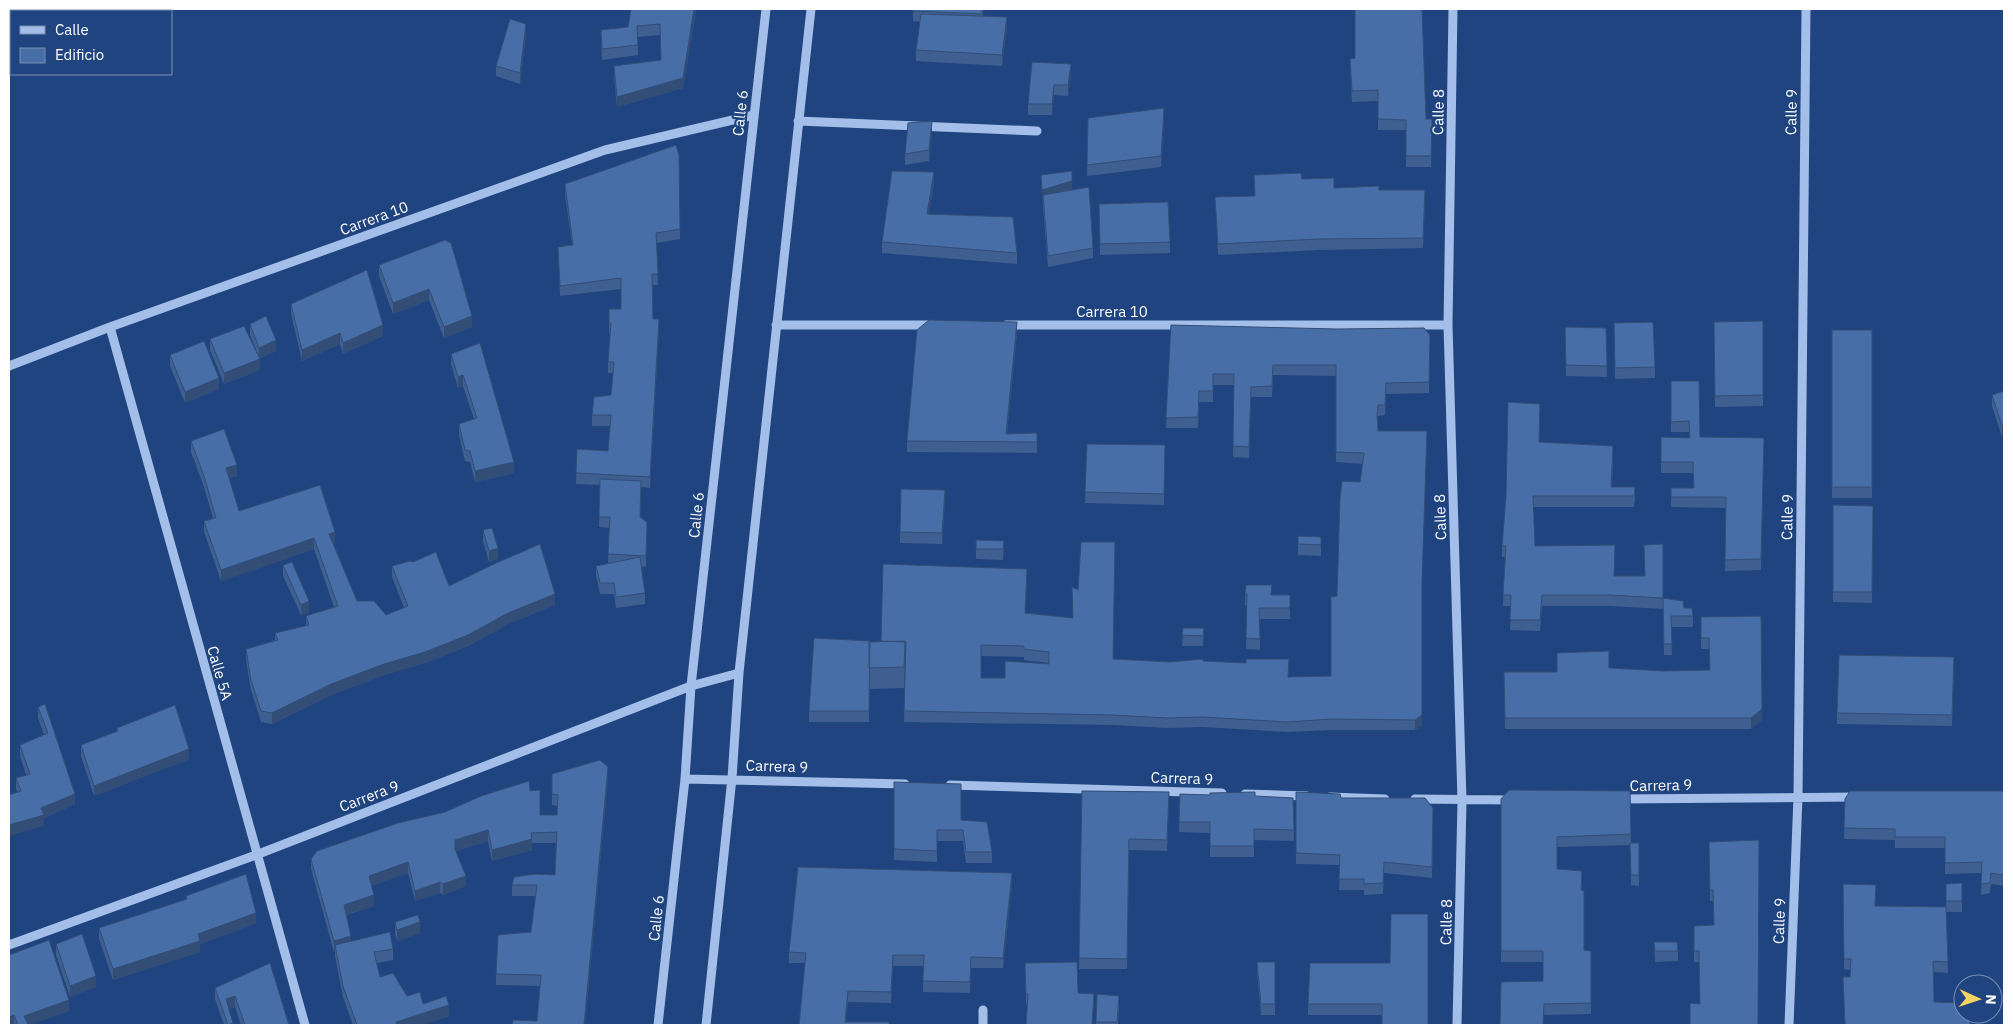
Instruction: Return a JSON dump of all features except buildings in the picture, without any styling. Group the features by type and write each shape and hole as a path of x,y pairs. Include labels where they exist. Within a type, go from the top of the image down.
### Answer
{"street":[{"name":"Calle 6","path":"658,1025 685,779 691,686 766,9"},
{"path":"706,1025 732,778 739,673 810,9"},
{"name":"Calle 8","path":"1453,9 1448,325 1462,801 1457,1025"},
{"name":"Calle 9","path":"1789,1025 1798,797 1806,9"},
{"name":"Carrera 10","path":"9,366 110,327 605,150 754,115"},
{"path":"798,121 1037,131"},
{"path":"776,325 944,325"},
{"name":"Carrera 10","path":"993,325 1448,325"},
{"name":"Calle 5A","path":"110,327 305,1025"},
{"name":"Carrera 9","path":"9,945 256,855 691,686 739,673"},
{"name":"Carrera 9","path":"685,779 732,778 919,784"},
{"name":"Carrera 9","path":"939,785 1314,796"},
{"path":"1324,797 1393,799"},
{"name":"Carrera 9","path":"1611,799 1867,797"},
{"path":"1403,799 1462,801 1522,800"},
{"path":"983,1010 983,1025"}]}
